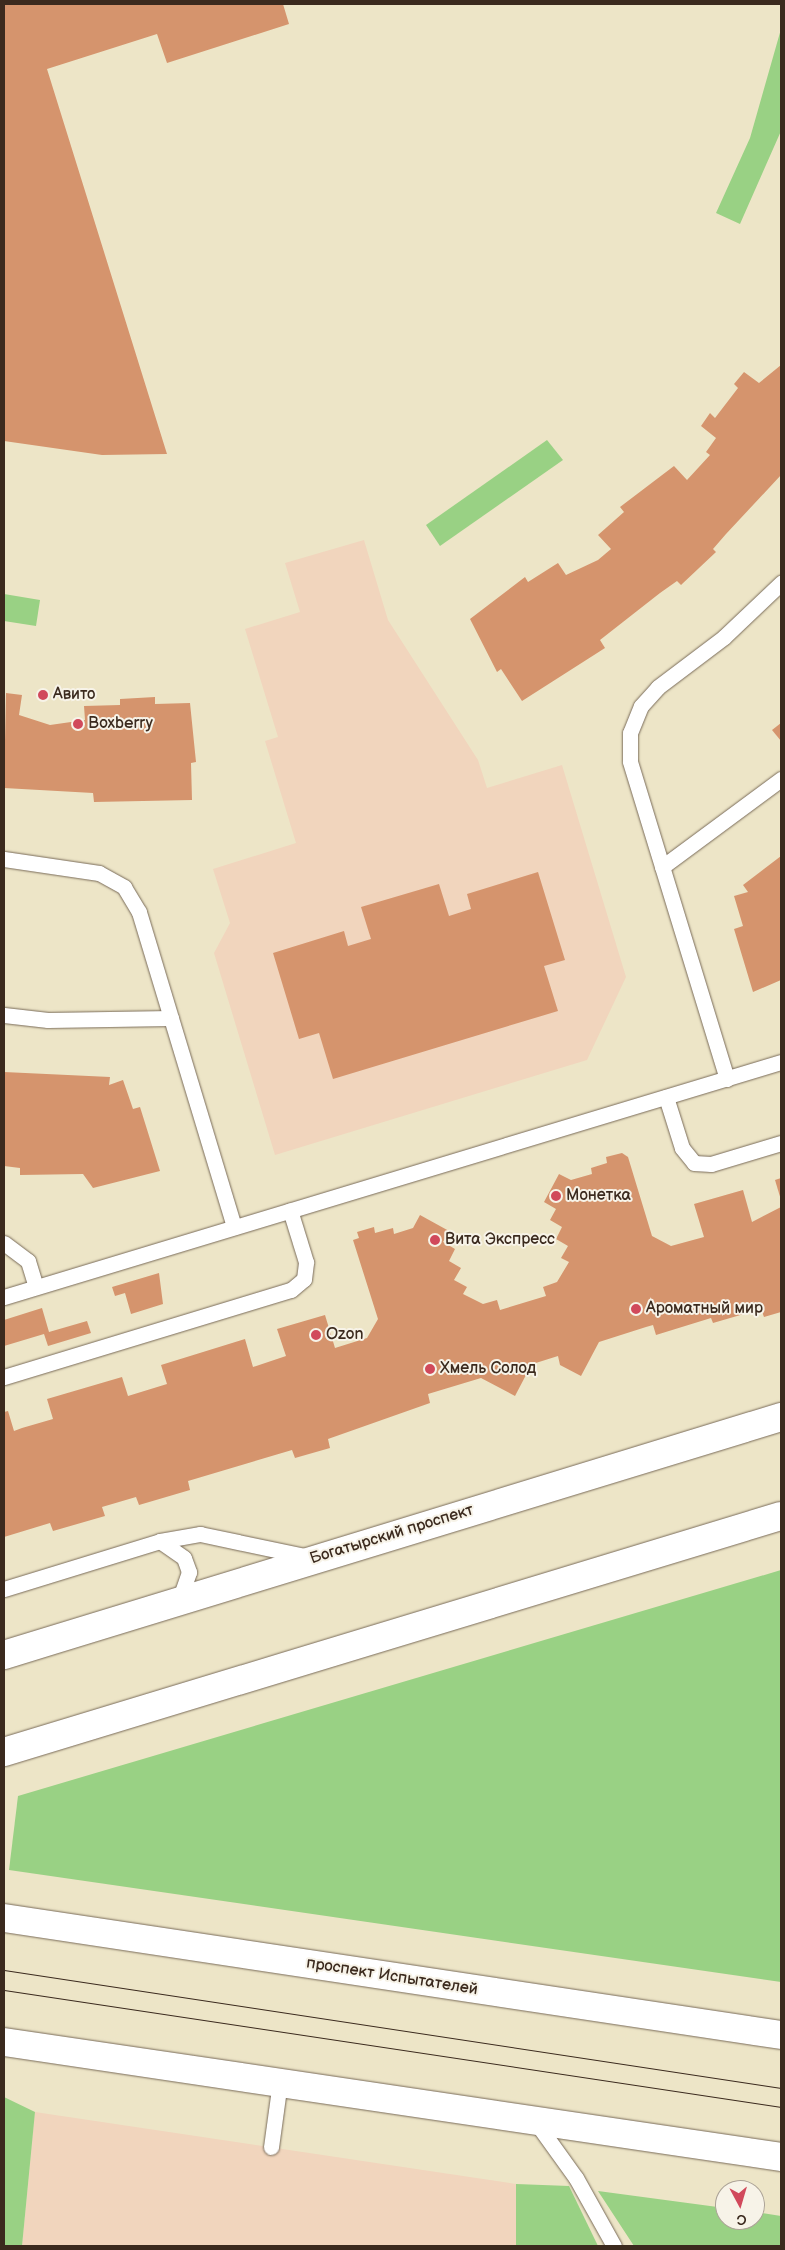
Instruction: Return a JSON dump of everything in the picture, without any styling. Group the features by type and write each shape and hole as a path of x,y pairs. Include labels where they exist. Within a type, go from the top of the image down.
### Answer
{"main road":[{"name":"Богатырский проспект","path":"4,1655 781,1416"},
{"path":"4,1752 781,1516"},
{"name":"проспект Испытателей","path":"4,1918 781,2035"},
{"path":"4,2042 280,2081 781,2157"}],"lane":[{"path":"727,1078 630,761 630,733 641,706 781,583"},
{"path":"662,867 781,779"},
{"path":"4,859 99,873 124,887 139,912 234,1227"},
{"path":"4,1015 58,1020 171,1018"},
{"path":"4,1297 781,1062"},
{"path":"666,1097 682,1148 694,1163 711,1164 781,1143"},
{"path":"4,1377 291,1290 304,1279 306,1262 290,1210"},
{"path":"4,1243 28,1260 36,1287"},
{"path":"4,1589 160,1541 200,1534 316,1559"},
{"path":"160,1541 184,1558 188,1572 179,1601"},
{"path":"270,2147 280,2081"},
{"path":"534,2120 586,2194 614,2246"}],"shaded area":[{"path":"364,540 388,620 478,760 487,788 562,765 626,977 587,1060 275,1155 214,953 230,923 213,869 296,843 265,741 278,737 245,629 300,612 285,563"},
{"path":"35,2112 516,2184 516,2246 22,2246"}],"green space":[{"path":"781,29 781,131 740,224 716,213 750,138"},
{"path":"547,440 563,460 440,546 426,525"},
{"path":"4,594 40,600 36,626 4,621"},
{"path":"781,1570 781,1982 9,1870 18,1796"},
{"path":"4,2097 35,2112 22,2246 4,2246"},
{"path":"516,2184 569,2186 598,2246 516,2246"},
{"path":"598,2191 715,2207 715,2230 765,2230 765,2214 781,2216 781,2246 634,2246"}],"building":[{"path":"4,4 283,4 289,24 167,63 157,34 47,69 167,454 102,455 4,441"},
{"path":"781,365 781,475 713,549 716,552 681,585 677,581 600,640 605,648 522,701 501,669 497,672 470,619 525,577 528,582 558,563 566,575 598,560 611,549 598,535 624,512 620,507 674,466 687,480 710,455 706,452 716,438 701,426 710,413 715,418 738,388 734,384 744,372 759,383"},
{"path":"6,693 22,695 19,715 50,725 85,720 84,706 120,705 120,699 155,697 155,704 190,703 196,762 191,763 192,800 94,802 93,793 4,788"},
{"path":"781,723 781,741 772,730"},
{"path":"781,856 781,980 753,992 734,929 743,926 734,896 748,892 743,885"},
{"path":"538,872 565,960 544,966 558,1011 333,1079 319,1033 299,1039 273,953 344,931 348,946 371,939 361,907 439,884 449,916 471,909 467,894"},
{"path":"4,1072 110,1077 109,1085 123,1080 133,1109 140,1107 160,1171 93,1188 83,1174 20,1175 20,1168 4,1166"},
{"path":"622,1153 628,1157 652,1236 671,1246 704,1237 694,1204 743,1190 752,1222 781,1207 781,1312 764,1317 761,1309 713,1323 711,1318 656,1335 653,1325 646,1327 599,1342 581,1376 560,1365 558,1356 523,1367 526,1375 515,1396 481,1378 428,1394 430,1403 328,1439 330,1448 295,1458 292,1450 188,1481 190,1490 139,1505 136,1497 102,1507 105,1516 53,1531 50,1523 4,1537 4,1412 8,1411 14,1431 53,1419 47,1399 122,1377 128,1396 167,1384 161,1365 245,1339 253,1367 286,1356 277,1329 325,1315 335,1348 367,1338 378,1319 353,1240 359,1238 357,1232 374,1227 375,1233 393,1228 394,1234 413,1228 420,1215 449,1231 443,1242 455,1249 449,1261 461,1268 454,1280 467,1287 463,1294 483,1304 497,1300 500,1310 546,1296 543,1287 557,1282 569,1262 561,1258 568,1246 556,1239 562,1227 550,1220 556,1209 544,1202 559,1174 571,1180 592,1174 591,1168 607,1163 606,1157"},
{"path":"781,1178 781,1200 775,1180"},
{"path":"159,1273 163,1304 131,1314 125,1293 115,1296 112,1287"},
{"path":"42,1308 49,1332 87,1321 91,1333 48,1346 44,1334 4,1346 4,1320"}],"tram line":[{"path":"4,1970 781,2088"},
{"path":"4,1990 781,2107"}],"place":[{"name":"Авито","path":"43,695"},
{"name":"Boxberry","path":"78,724"},
{"name":"Монетка","path":"556,1196"},
{"name":"Вита Экспресс","path":"435,1240"},
{"name":"Ароматный мир","path":"636,1309"},
{"name":"Ozon","path":"316,1335"},
{"name":"Хмель Солод","path":"430,1369"}]}
